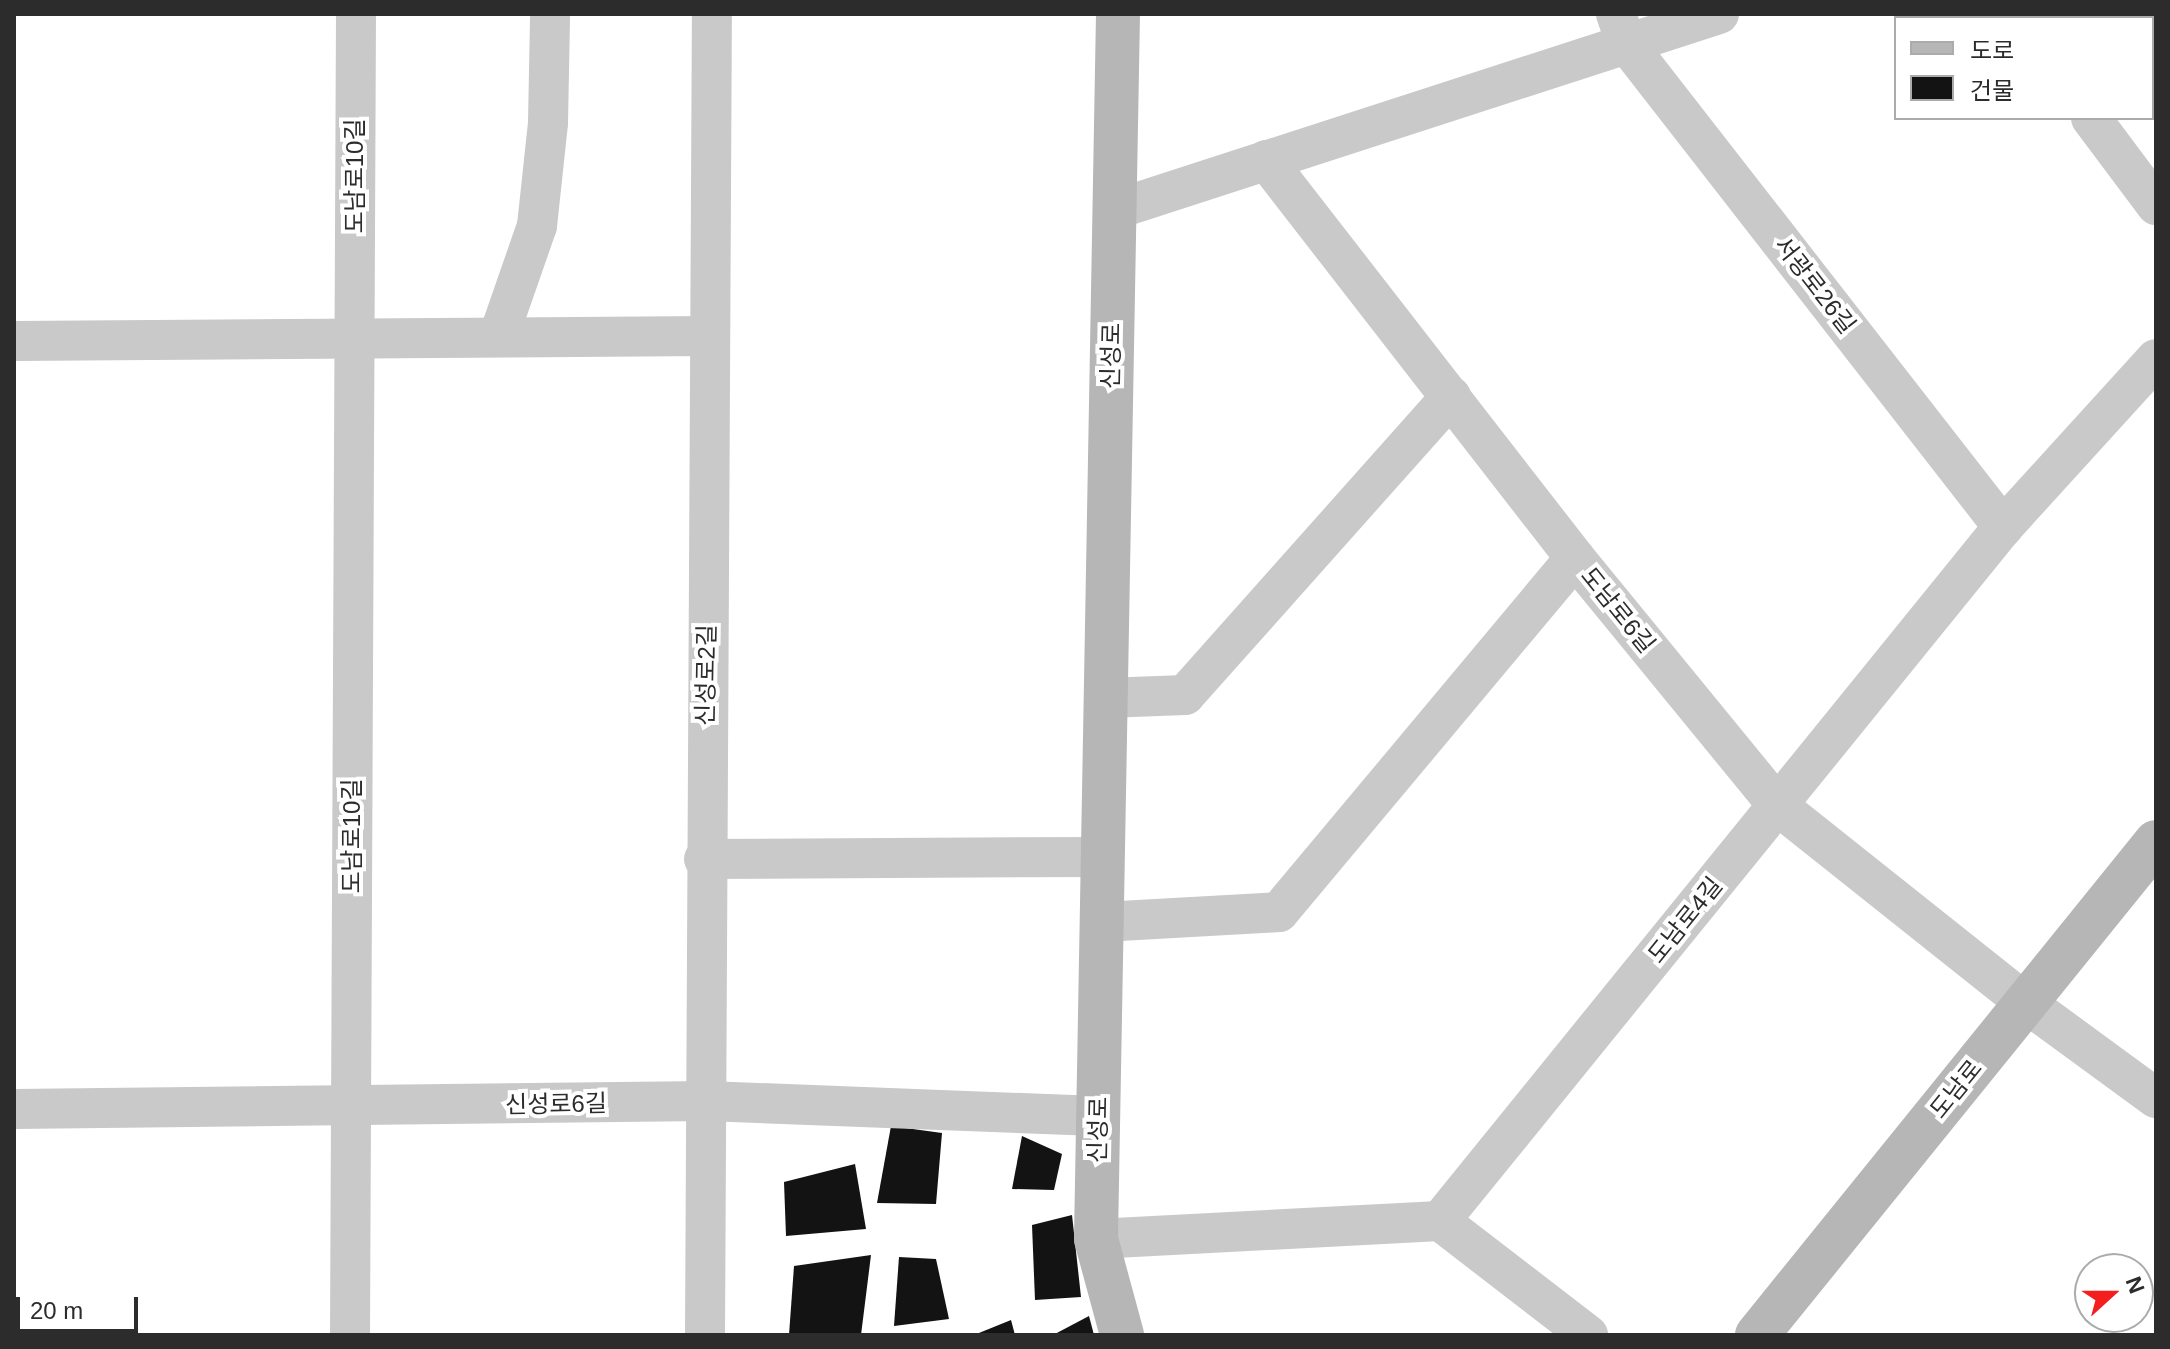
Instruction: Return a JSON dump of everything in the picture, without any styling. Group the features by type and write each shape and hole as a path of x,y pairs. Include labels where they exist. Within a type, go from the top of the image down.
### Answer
{"street":[{"name":"도남로10길","path":"350,1335 356,14"},
{"path":"499,335 537,226 548,123 550,14"},
{"name":"신성로2길","path":"705,1335 707,1101 704,859 712,14"},
{"name":"신성로","path":"1118,14 1096,1239 1122,1335"},
{"path":"1114,210 1266,160 1621,29 1719,14"},
{"name":"서광로26길","path":"1621,29 2003,527"},
{"path":"2092,120 2156,205"},
{"name":"도남로6길","path":"1266,160 1575,558 1778,806 2026,1003 2156,1098"},
{"path":"14,341 499,335 709,336"},
{"name":"도남로4길","path":"1440,1221 2003,527 2156,359"},
{"path":"1105,698 1185,695 1451,396"},
{"path":"1102,922 1279,912 1575,558"},
{"name":"도남로","path":"1757,1335 2156,842"},
{"path":"704,859 1102,857"},
{"name":"신성로6길","path":"14,1109 350,1108 707,1101 1098,1116"},
{"path":"1096,1239 1440,1221 1588,1335"}],"building":[{"path":"891,1126 942,1133 936,1204 877,1203"},
{"path":"1022,1136 1062,1154 1054,1190 1012,1189"},
{"path":"855,1164 866,1229 786,1236 784,1182"},
{"path":"1072,1215 1081,1297 1035,1300 1032,1225"},
{"path":"871,1255 861,1335 789,1335 794,1266"},
{"path":"899,1257 936,1259 949,1319 894,1326"},
{"path":"1089,1316 1094,1335 1053,1335"},
{"path":"1011,1320 1015,1335 974,1335"}]}
